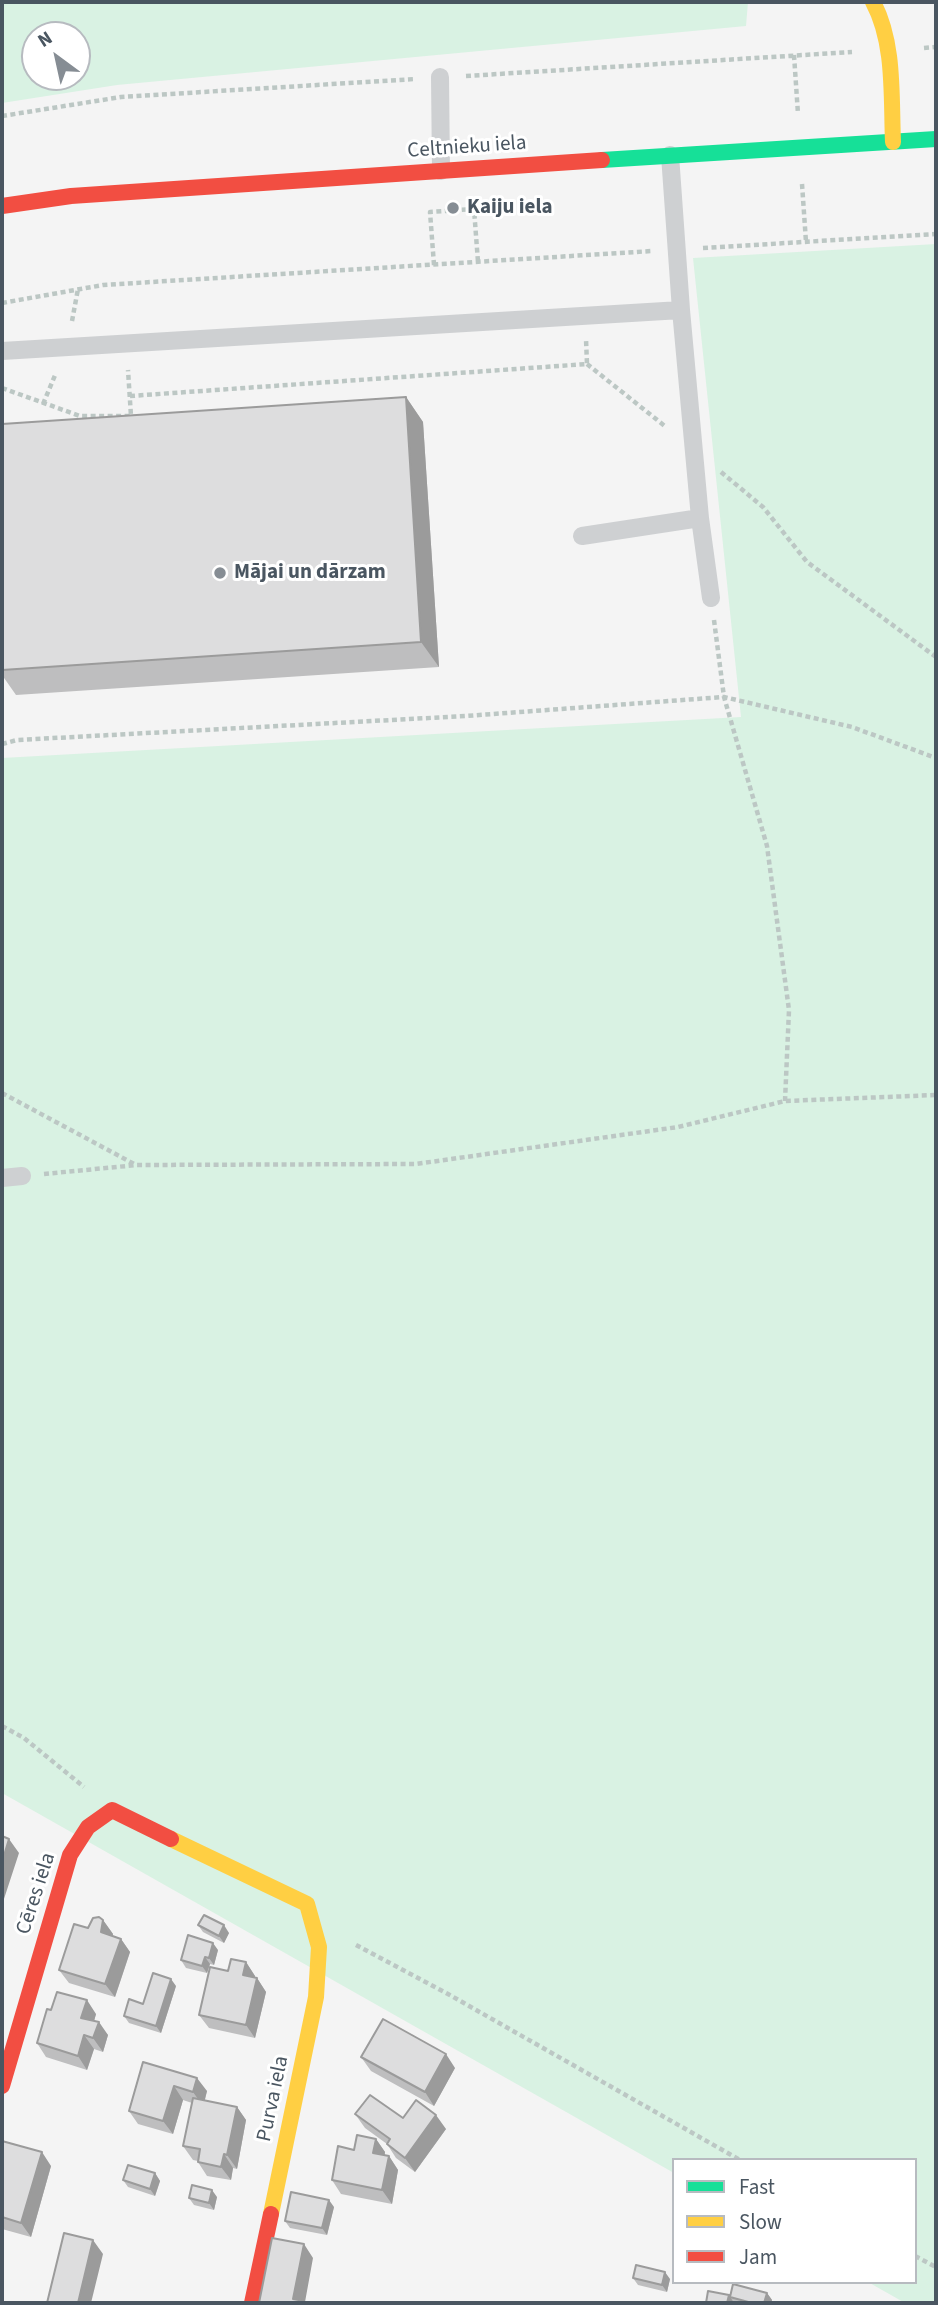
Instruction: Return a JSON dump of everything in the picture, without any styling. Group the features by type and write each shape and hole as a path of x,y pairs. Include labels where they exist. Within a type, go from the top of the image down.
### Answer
{"street":[{"path":"873,2 888,50 893,142"},
{"name":"Celtnieku iela","path":"2,206 71,196 936,139"},
{"name":"Purva iela","path":"112,1810 307,1904 319,1947 316,1997 252,2303"},
{"name":"Cēres iela","path":"2,2086 70,1855 88,1827 112,1810"}],"lane":[{"path":"440,77 441,171"},
{"path":"670,155 700,518 711,598"},
{"path":"2,351 681,310"},
{"path":"582,536 700,518"},
{"path":"2,1178 22,1176"}],"path":[{"path":"794,55 798,116"},
{"path":"802,181 806,242"},
{"path":"434,265 430,212 474,209 478,262"},
{"path":"2,303 103,285 936,234"},
{"path":"585,316 587,364"},
{"path":"2,387 80,416 131,416 127,344"},
{"path":"130,396 587,364 764,507 807,562 936,657"},
{"path":"711,598 724,697 767,846 789,1010 785,1101"},
{"path":"2,744 17,740 466,716 724,697 852,727 936,758"},
{"path":"2,1093 137,1165"},
{"path":"22,1176 137,1165 416,1164 678,1127 785,1101 936,1095"},
{"path":"2,1726 24,1738 112,1810"},
{"path":"346,1940 736,2158"},
{"path":"917,2257 936,2267"}],"green space":[{"path":"2,2 748,2 746,26 91,89 91,21 21,21 21,91 79,91 2,103"},
{"path":"936,244 936,2303 905,2303 872,2284 917,2284 917,2158 672,2158 672,2172 2,1793 2,758 741,717 693,258"}],"building":[{"name":"Mājai un dārzam","path":"406,397 421,642 2,670 2,424"},
{"path":"2,1836 9,1839 2,1862"},
{"path":"204,1915 224,1925 219,1936 198,1925"},
{"path":"99,1917 103,1920 101,1932 121,1939 105,1984 59,1970 74,1924 88,1928 93,1918"},
{"path":"188,1935 213,1943 209,1958 205,1957 202,1966 181,1960"},
{"path":"231,1959 246,1962 243,1975 257,1978 246,2025 199,2015 210,1967 228,1971"},
{"path":"153,1973 171,1979 156,2026 124,2016 129,1999 143,2004"},
{"path":"57,1992 87,2000 81,2018 99,2022 93,2038 84,2035 78,2056 37,2043 47,2009 51,2010"},
{"path":"383,2019 446,2054 425,2092 361,2057"},
{"path":"143,2062 197,2078 193,2092 174,2086 163,2121 129,2111"},
{"path":"370,2095 403,2118 416,2100 436,2115 405,2158 387,2144 390,2139 355,2114"},
{"path":"193,2098 237,2107 227,2155 224,2154 221,2167 198,2162 200,2149 183,2146"},
{"path":"357,2135 376,2139 373,2153 389,2156 382,2190 332,2180 338,2146 354,2150"},
{"path":"2,2141 42,2152 21,2223 2,2217"},
{"path":"128,2165 155,2173 150,2189 123,2180"},
{"path":"192,2185 212,2190 209,2203 189,2198"},
{"path":"291,2192 329,2200 322,2228 285,2221"},
{"path":"64,2233 93,2240 78,2303 47,2303"},
{"path":"272,2238 304,2244 293,2299 304,2303 259,2303"},
{"path":"636,2265 665,2272 662,2285 633,2278"},
{"path":"733,2284 767,2293 764,2303 730,2297"},
{"path":"708,2291 729,2295 727,2303 706,2303"}],"traffic: fast":[{"path":"602,160 936,139"}],"traffic: slow":[{"path":"873,2 880,18 888,52 893,142"},
{"path":"171,1839 307,1904 319,1947 316,1997 271,2214"}],"traffic: jam":[{"path":"2,206 71,196 602,160"},
{"path":"2,2086 70,1855 88,1827 112,1810 171,1839"},
{"path":"252,2303 271,2214"}],"place":[{"name":"Kaiju iela","path":"453,208"},
{"name":"Mājai un dārzam","path":"220,573"}]}
